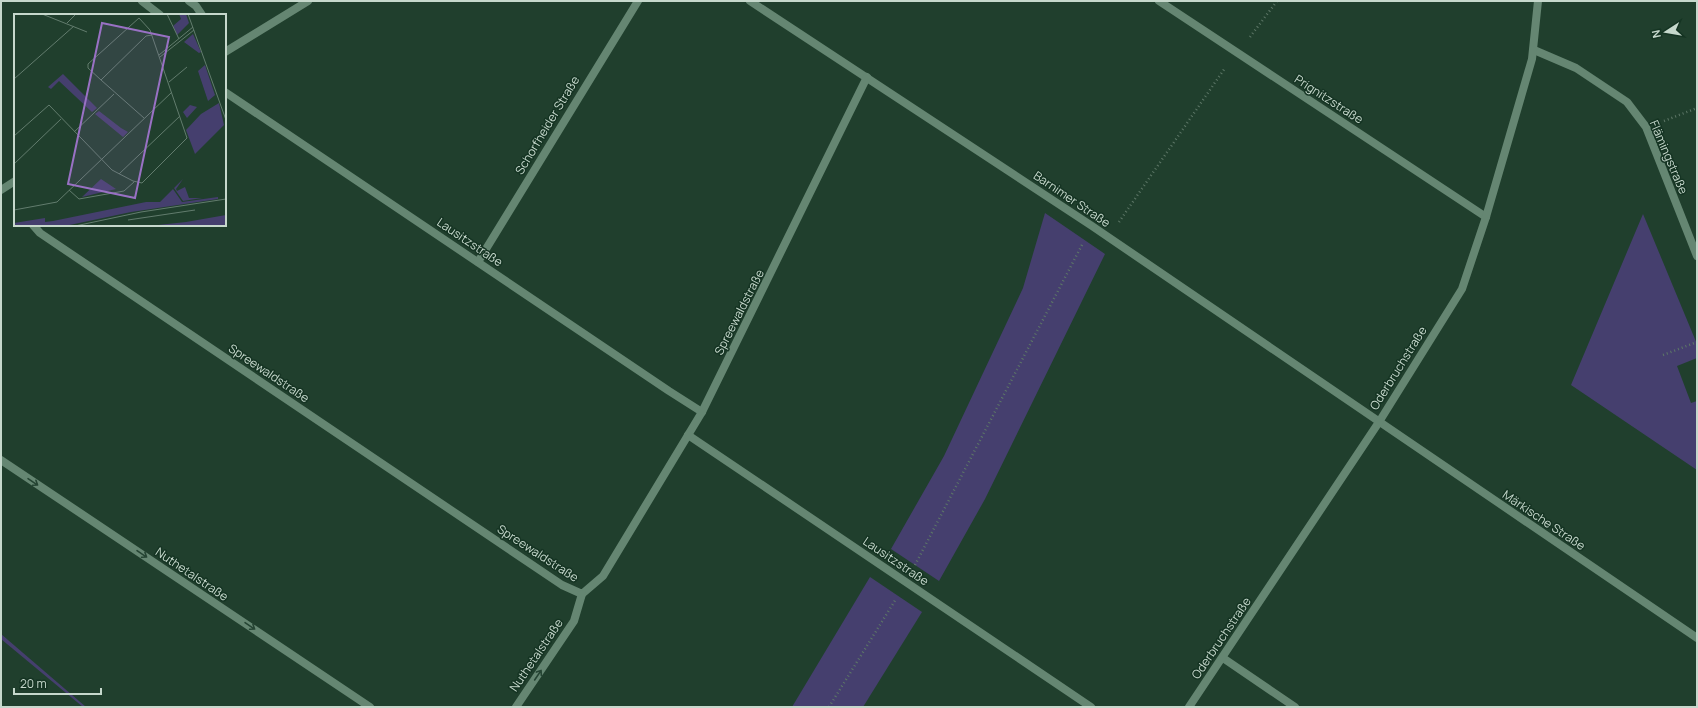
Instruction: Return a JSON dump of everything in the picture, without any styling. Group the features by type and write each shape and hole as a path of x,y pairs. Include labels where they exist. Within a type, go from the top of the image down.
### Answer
{"street":[{"path":"142,1 159,14"},
{"path":"189,1 196,6 201,14"},
{"path":"226,49 308,1"},
{"name":"Schorfheider Straße","path":"478,262 638,1"},
{"name":"Barnimer Straße","path":"750,1 1092,226 1379,422"},
{"name":"Prignitzstraße","path":"1159,1 1237,54 1486,217"},
{"name":"Oderbruchstraße","path":"1189,707 1379,422 1462,289 1486,217 1534,50 1538,1"},
{"name":"Flämingstraße","path":"1534,50 1576,68 1627,102 1646,127 1697,256"},
{"name":"Spreewaldstraße","path":"34,226 40,233 556,580 582,594 603,576 702,412 867,77"},
{"name":"Lausitzstraße","path":"226,93 702,412"},
{"path":"1,190 14,182"},
{"name":"Märkische Straße","path":"1379,422 1697,638"},
{"name":"Lausitzstraße","path":"688,435 1091,707"},
{"name":"Nuthetalstraße","path":"1,460 370,707"},
{"name":"Nuthetalstraße","path":"516,707 574,621 582,594"},
{"path":"1223,658 1295,707"}],"path":[{"path":"1108,238 1223,70 1277,1"},
{"path":"1646,127 1697,108"},
{"path":"829,707 906,582 1092,226"},
{"path":"1663,355 1697,342"}],"shaded area":[{"path":"1045,213 1105,254 985,499 939,581 891,549 944,456 1023,288"},
{"path":"1643,214 1697,344 1697,358 1677,366 1691,403 1697,401 1697,470 1571,385"},
{"path":"870,577 922,612 863,707 792,707"},
{"path":"1,634 86,707 83,707 1,639"}]}
